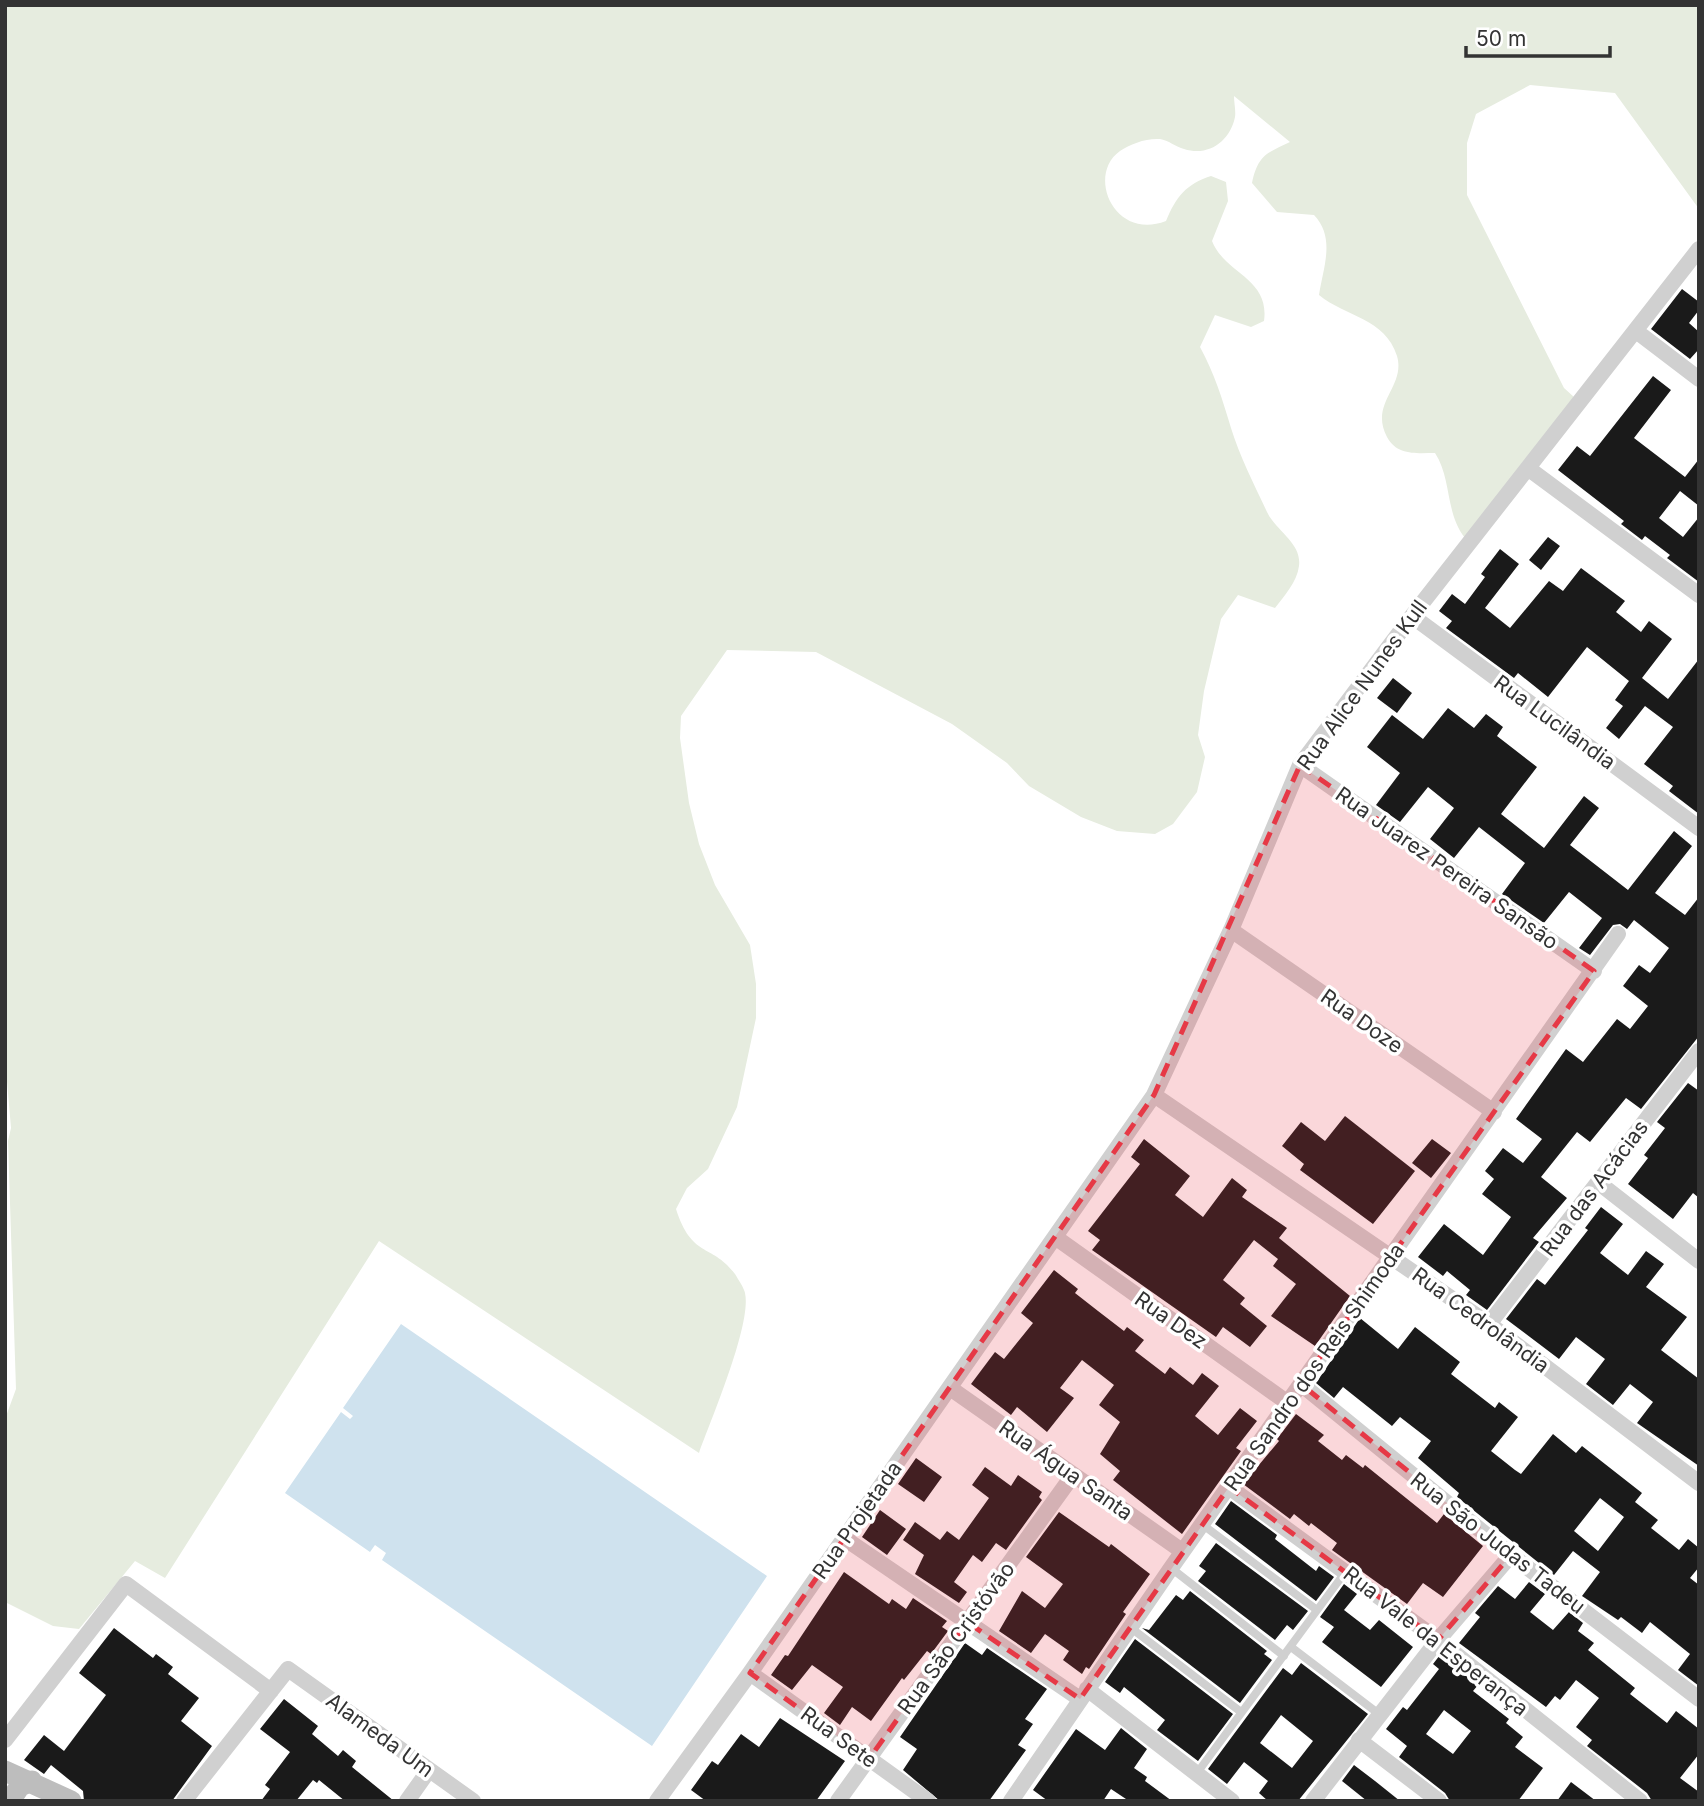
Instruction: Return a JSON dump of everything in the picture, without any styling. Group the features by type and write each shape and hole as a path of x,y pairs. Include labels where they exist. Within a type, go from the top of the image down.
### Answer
{"street":[{"name":"Rua Alice Nunes Kull","path":"1055,1237 1154,1095 1231,930 1300,765 1412,616 1699,249"},
{"path":"1636,331 1699,379"},
{"path":"1529,469 1699,595"},
{"name":"Rua Lucilândia","path":"1412,616 1699,828"},
{"name":"Rua Juarez Pereira Sansão","path":"1300,765 1594,971"},
{"name":"Rua Doze","path":"1231,930 1494,1112"},
{"name":"Rua Sandro dos Reis Shimoda","path":"1020,1798 1084,1694 1182,1552 1618,934"},
{"name":"Rua das Acácias","path":"1489,1324 1699,1051"},
{"name":"Rua Cedrolândia","path":"1154,1095 1489,1324 1699,1483"},
{"path":"1598,1183 1699,1261"},
{"name":"Rua Projetada","path":"666,1797 1055,1237"},
{"name":"Rua Dez","path":"1055,1237 1288,1403"},
{"name":"Rua São Judas Tadeu","path":"1301,1384 1511,1555 1699,1699"},
{"name":"Rua Água Santa","path":"950,1388 1182,1552"},
{"name":"Rua São Cristóvão","path":"838,1801 1073,1475"},
{"name":"Rua Vale da Esperança","path":"1229,1487 1438,1640 1640,1801"},
{"path":"844,1538 967,1622 1084,1694 1232,1801"},
{"path":"1313,1801 1438,1640 1511,1555"},
{"path":"5,1740 126,1584 271,1691 184,1801"},
{"name":"Alameda Um","path":"271,1691 288,1669 473,1801"},
{"name":"Rua Sete","path":"750,1674 928,1801"},
{"path":"1359,1740 1439,1801"},
{"path":"407,1801 429,1770"},
{"path":"5,1771 71,1801"},
{"path":"10,1801 20,1786 32,1781"}],"lane":[{"path":"1203,1525 1317,1610"},
{"path":"1171,1568 1284,1656"},
{"path":"1196,1773 1346,1571"},
{"path":"1131,1628 1241,1712"},
{"path":"1291,1647 1379,1714"}],"highlighted area":[{"path":"1300,765 1594,971 1301,1384 1511,1555 1438,1640 1229,1487 1080,1699 967,1622 869,1759 750,1673 1154,1095"}],"shaded area":[{"path":"5,5 1699,5 1699,209 1615,93 1530,85 1476,114 1467,143 1467,195 1564,388 1574,397 1465,538 1454,518 1444,474 1435,453 1415,453 1396,448 1387,437 1382,414 1397,377 1398,367 1397,356 1391,343 1374,326 1319,295 1326,254 1325,233 1321,224 1314,215 1277,212 1252,183 1257,166 1265,156 1290,142 1234,96 1235,115 1232,126 1223,140 1210,149 1193,151 1155,139 1138,142 1120,151 1110,162 1106,189 1120,214 1132,222 1148,225 1166,221 1178,198 1188,187 1211,176 1226,182 1228,201 1212,241 1226,261 1254,285 1264,307 1264,321 1251,327 1215,315 1200,347 1214,377 1252,481 1271,519 1293,544 1299,558 1296,578 1275,608 1238,595 1221,619 1204,691 1198,735 1205,757 1197,792 1173,824 1155,834 1117,831 1081,817 1029,786 1007,763 952,724 816,652 727,650 681,716 680,738 689,803 699,844 715,885 750,945 756,984 756,1018 737,1107 708,1169 687,1188 676,1209 689,1236 703,1249 727,1264 745,1293 746,1307 737,1349 699,1453 379,1241 165,1578 135,1561 79,1629 53,1626 5,1602 5,1419 16,1389 8,1141 11,1128 5,1058"}],"water":[{"path":"401,1324 767,1576 652,1746 382,1560 386,1553 375,1545 370,1552 285,1493 341,1412 350,1419 353,1416 343,1408"}],"building":[{"path":"1682,289 1699,302 1699,310 1689,323 1699,332 1699,349 1690,359 1651,329"},
{"path":"1653,376 1671,390 1634,438 1685,477 1699,459 1699,506 1680,491 1659,518 1683,537 1699,517 1699,582 1667,558 1670,555 1645,536 1642,540 1621,524 1624,521 1558,470 1577,446 1590,456"},
{"path":"1548,537 1560,546 1541,570 1529,560"},
{"path":"1500,549 1519,564 1485,608 1510,628 1549,581 1563,591 1581,568 1625,601 1616,612 1641,632 1649,621 1672,639 1642,678 1668,699 1699,659 1699,814 1669,791 1673,786 1644,764 1673,727 1645,706 1619,739 1606,728 1623,706 1615,700 1629,681 1587,647 1548,697 1518,673 1514,678 1446,628 1452,621 1439,611 1452,594 1465,604 1485,577 1481,574"},
{"path":"1393,678 1412,693 1397,713 1377,698"},
{"path":"1448,708 1474,728 1486,714 1503,727 1497,736 1537,767 1501,814 1544,848 1584,796 1599,808 1570,845 1628,890 1674,831 1692,846 1655,893 1685,915 1699,897 1699,1036 1641,1109 1626,1098 1590,1142 1577,1132 1541,1177 1567,1198 1533,1238 1539,1242 1487,1310 1466,1295 1470,1290 1447,1271 1443,1276 1418,1257 1444,1224 1483,1255 1511,1217 1482,1194 1494,1179 1485,1171 1503,1148 1523,1163 1542,1139 1516,1119 1566,1049 1583,1062 1617,1019 1630,1029 1648,1006 1623,986 1639,965 1650,973 1669,948 1634,920 1627,929 1620,924 1613,925 1590,955 1579,948 1602,918 1569,892 1544,923 1502,894 1525,863 1479,827 1454,858 1430,839 1454,808 1428,787 1400,822 1376,805 1400,773 1367,747 1392,715 1423,739"},
{"path":"1688,1083 1699,1091 1699,1198 1693,1193 1673,1219 1628,1184 1648,1158 1644,1155 1665,1128 1657,1122"},
{"path":"1345,1116 1415,1171 1373,1224 1300,1170 1304,1164 1282,1146 1301,1122 1325,1141"},
{"path":"1144,1139 1190,1176 1175,1195 1203,1217 1232,1178 1247,1190 1242,1197 1287,1228 1279,1238 1350,1296 1315,1346 1271,1316 1296,1284 1273,1266 1278,1259 1254,1240 1223,1280 1245,1298 1240,1304 1267,1326 1250,1347 1223,1327 1216,1337 1092,1250 1100,1240 1088,1231 1140,1164 1131,1157"},
{"path":"1432,1139 1451,1153 1431,1178 1412,1163"},
{"path":"1601,1207 1623,1224 1600,1253 1628,1275 1646,1251 1664,1264 1646,1287 1687,1317 1661,1350 1699,1379 1699,1466 1637,1423 1653,1402 1630,1384 1613,1405 1586,1384 1605,1359 1576,1337 1559,1359 1506,1319 1537,1279 1545,1285 1588,1230 1585,1228"},
{"path":"1054,1270 1078,1289 1075,1293 1098,1311 1124,1331 1127,1327 1144,1340 1135,1351 1165,1374 1170,1367 1193,1385 1202,1373 1219,1386 1195,1416 1218,1435 1240,1408 1257,1421 1236,1448 1241,1451 1182,1534 1113,1480 1120,1471 1100,1454 1120,1422 1099,1405 1114,1385 1082,1360 1060,1388 1074,1398 1047,1432 1017,1407 1011,1415 971,1384 995,1352 1004,1359 1033,1323 1021,1313"},
{"path":"1360,1318 1398,1349 1415,1327 1460,1362 1451,1374 1495,1408 1499,1402 1518,1417 1491,1451 1515,1470 1521,1474 1553,1434 1576,1453 1582,1446 1642,1493 1635,1502 1658,1520 1651,1528 1679,1550 1688,1539 1699,1548 1699,1567 1690,1578 1699,1585 1699,1686 1678,1670 1690,1654 1650,1622 1642,1633 1621,1617 1618,1620 1582,1596 1600,1572 1573,1551 1554,1575 1457,1497 1459,1493 1418,1458 1431,1441 1400,1417 1392,1426 1343,1387 1334,1398 1316,1383","holes":["1600,1498 1624,1517 1598,1551 1574,1531"]},
{"path":"1296,1414 1324,1435 1318,1441 1342,1460 1346,1455 1363,1468 1365,1465 1437,1523 1444,1514 1483,1546 1443,1597 1423,1583 1407,1604 1332,1550 1337,1543 1311,1523 1309,1526 1294,1514 1290,1519 1243,1484 1279,1441 1277,1439"},
{"path":"916,1458 942,1477 924,1502 898,1484"},
{"path":"985,1467 1011,1486 1018,1475 1042,1492 1039,1497 1042,1500 1006,1550 996,1543 982,1562 973,1555 954,1582 967,1592 959,1603 915,1574 924,1555 903,1540 915,1522 940,1540 947,1531 959,1540 989,1498 972,1485"},
{"path":"1231,1501 1277,1535 1275,1539 1316,1571 1319,1566 1334,1577 1316,1601 1215,1524"},
{"path":"880,1510 906,1529 887,1555 862,1537"},
{"path":"1059,1512 1109,1547 1111,1544 1150,1574 1123,1612 1126,1614 1089,1669 1086,1667 1082,1674 1063,1660 1069,1651 1045,1634 1031,1653 999,1631 1022,1591 1045,1608 1063,1584 1026,1557"},
{"path":"1216,1543 1308,1611 1293,1630 1287,1625 1275,1640 1198,1581 1206,1571 1199,1566"},
{"path":"844,1572 889,1604 892,1599 906,1609 913,1598 947,1621 942,1627 948,1631 931,1654 927,1651 904,1680 902,1678 871,1721 852,1707 840,1725 824,1713 843,1687 812,1665 792,1690 771,1675 785,1655 788,1656"},
{"path":"1529,1582 1545,1594 1530,1612 1553,1630 1569,1612 1583,1623 1578,1631 1594,1643 1588,1650 1635,1688 1630,1694 1667,1723 1676,1711 1699,1729 1699,1754 1680,1778 1699,1792 1699,1801 1652,1801 1647,1793 1587,1746 1592,1740 1576,1727 1599,1698 1576,1680 1560,1700 1555,1696 1546,1707 1459,1643 1480,1617 1475,1613 1498,1586 1515,1599"},
{"path":"1344,1584 1357,1594 1344,1610 1370,1630 1379,1620 1413,1647 1381,1687 1322,1642 1334,1627 1320,1617"},
{"path":"1190,1591 1267,1651 1264,1654 1272,1660 1240,1703 1142,1628 1149,1630 1176,1595 1183,1600"},
{"path":"114,1628 153,1658 156,1654 173,1667 168,1674 199,1698 181,1721 212,1746 172,1801 84,1801 83,1791 51,1765 44,1774 24,1760 44,1735 64,1751 106,1695 79,1673"},
{"path":"1135,1639 1233,1714 1198,1761 1157,1730 1165,1720 1124,1687 1120,1693 1105,1682"},
{"path":"965,1643 982,1655 987,1648 1047,1689 1025,1719 1033,1724 1018,1745 1026,1750 989,1801 940,1801 903,1770 917,1749 900,1737"},
{"path":"1440,1655 1478,1685 1473,1691 1509,1719 1506,1723 1523,1737 1515,1747 1543,1768 1518,1801 1450,1801 1445,1793 1399,1757 1407,1746 1386,1729 1403,1707 1407,1710 1439,1669 1433,1664","holes":["1444,1710 1471,1731 1453,1754 1426,1734"]},
{"path":"1301,1663 1368,1714 1298,1801 1268,1801 1259,1793 1268,1781 1244,1762 1227,1784 1208,1769 1283,1668 1292,1675","holes":["1281,1715 1313,1741 1292,1768 1260,1743"]},
{"path":"284,1699 318,1726 312,1734 338,1756 343,1750 356,1761 352,1767 394,1801 345,1801 319,1780 317,1783 313,1780 296,1801 261,1801 270,1789 265,1785 290,1752 260,1729"},
{"path":"780,1718 845,1761 816,1801 706,1801 691,1790 712,1761 718,1765 741,1734 759,1747"},
{"path":"1121,1728 1147,1749 1134,1768 1147,1777 1145,1781 1172,1801 1129,1801 1111,1789 1103,1801 1048,1801 1033,1790 1076,1729 1105,1750"},
{"path":"1354,1765 1400,1801 1367,1801 1342,1781"},
{"path":"1571,1782 1596,1801 1557,1801"}]}
